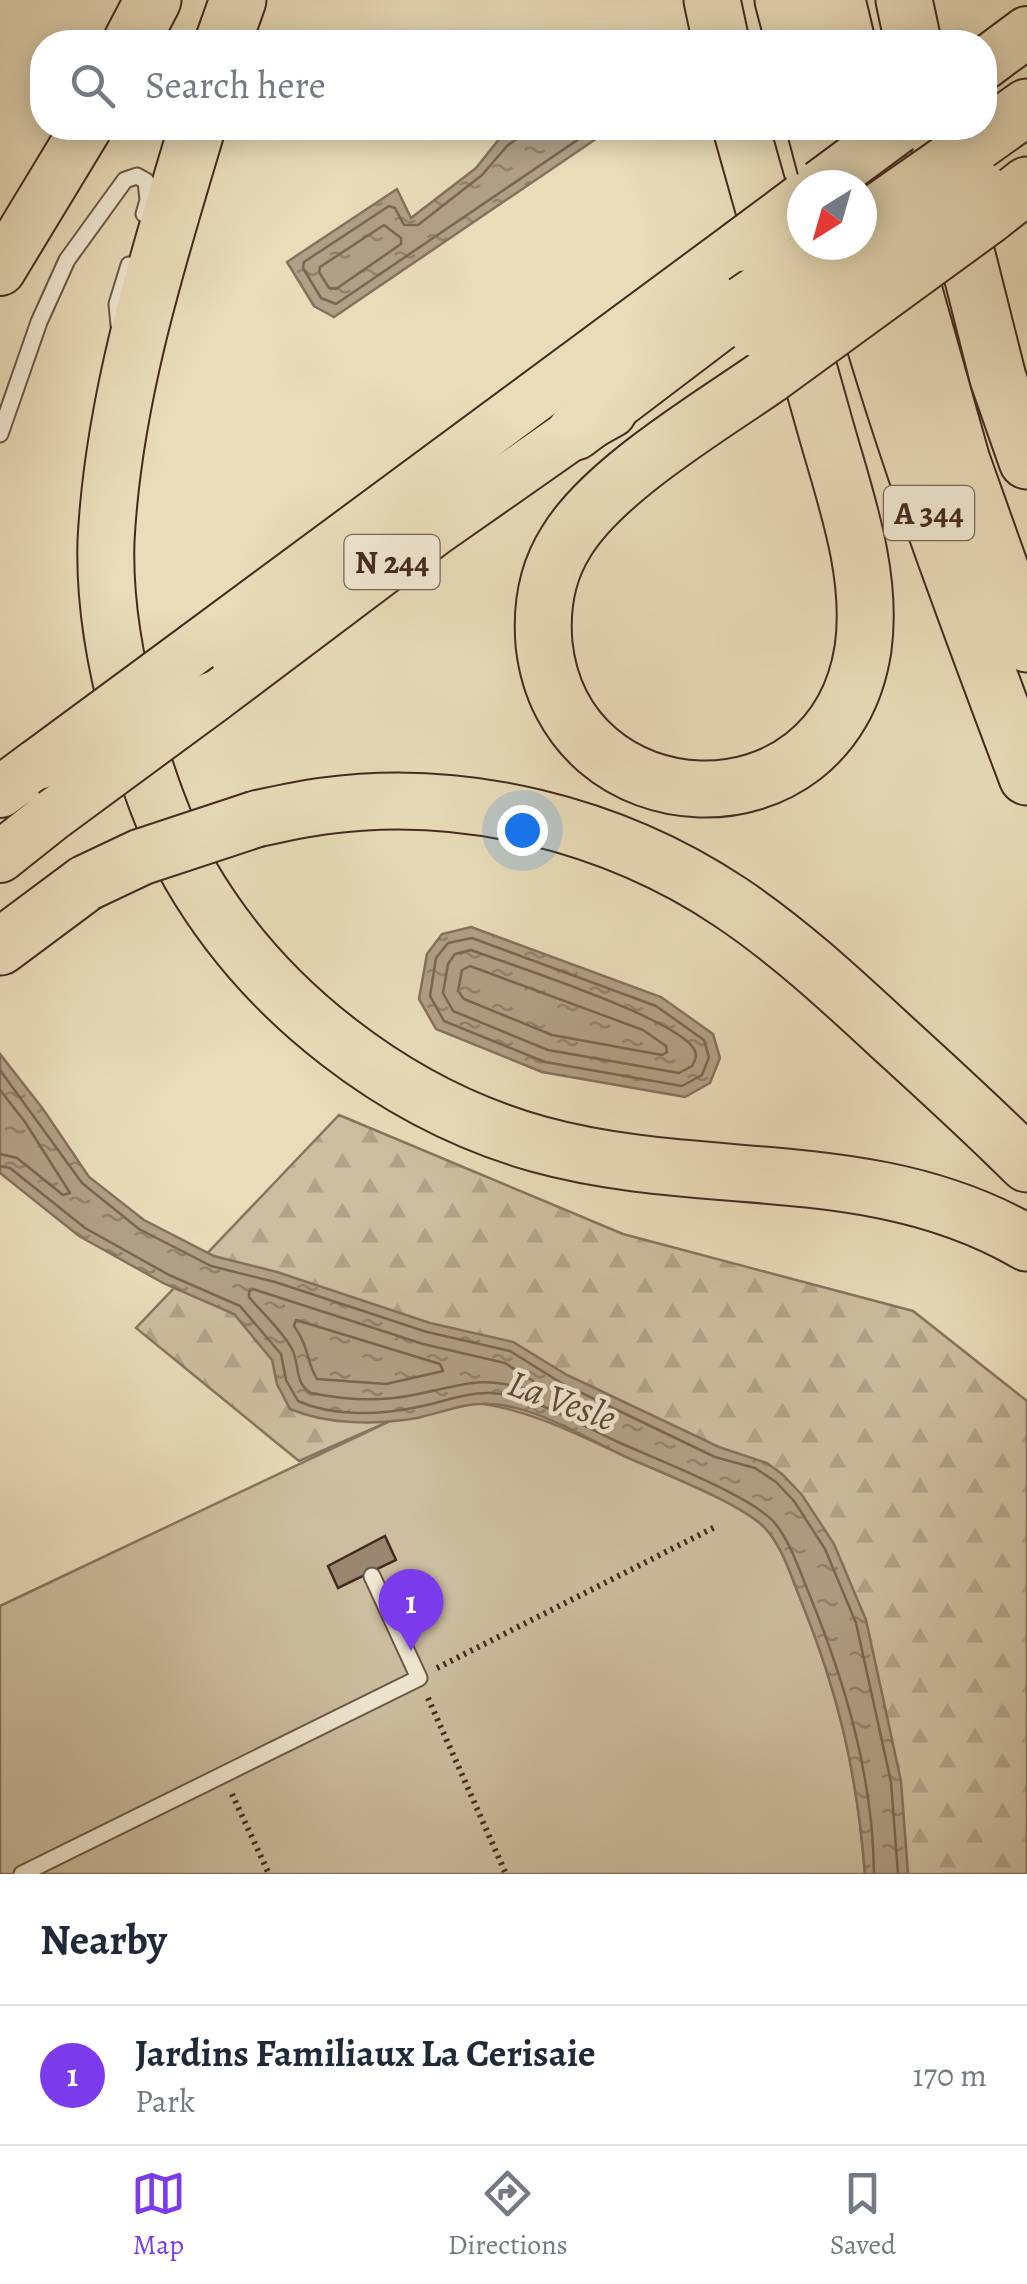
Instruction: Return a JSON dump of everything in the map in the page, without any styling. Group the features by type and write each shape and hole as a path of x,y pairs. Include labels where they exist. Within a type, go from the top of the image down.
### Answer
{"highway":[{"path":"137,30 153,0"},
{"path":"150,30 170,0"},
{"path":"227,30 238,0"},
{"path":"712,0 719,30"},
{"path":"783,0 791,30"},
{"path":"838,0 844,30"},
{"path":"904,0 910,30"},
{"path":"997,54 1027,32"},
{"path":"575,432 756,336 980,173 1027,108"},
{"path":"0,270 79,140"},
{"path":"194,140 136,349 114,463 106,544 110,631 149,786 190,874 232,935 273,982 350,1051 441,1106 488,1127 538,1144 645,1164 887,1188 965,1212 1027,1243"},
{"path":"744,140 857,548 866,620 856,680 846,702 832,726 800,758 764,780 741,787 715,791 666,786 611,758 566,711 550,674 544,639 543,611 552,567 567,539 756,336 818,260"},
{"path":"818,140 826,170"},
{"name":"A 344","path":"871,140 962,461 1027,644"},
{"path":"841,170 882,140"},
{"path":"877,217 1027,155"},
{"path":"980,173 998,378 1027,461"},
{"path":"19,778 787,210"},
{"name":"A 344","path":"850,260 881,372 930,518 1027,776"},
{"name":"N 244","path":"0,857 434,530 575,432"},
{"path":"0,935 86,883 174,844 256,818 324,806 432,803 560,822 619,844 729,901 830,980 1027,1164"},
{"path":"0,947 86,883"}],"lane":[{"path":"0,434 39,322 67,260 125,180 137,176 146,181 148,200 138,235"},
{"path":"132,252 117,304 119,325 136,349"},
{"path":"22,1874 419,1678 372,1576"}],"path":[{"path":"506,1874 419,1678 716,1526"},
{"path":"222,1774 270,1874"}],"green space":[{"path":"339,1115 623,1234 913,1311 1027,1401 1027,1874 865,1874 859,1805 390,1421 299,1461 136,1328"},
{"path":"477,1403 554,1424 679,1479 734,1506 769,1532 788,1567 835,1697 857,1800 865,1874 0,1874 0,1606 390,1421"}],"water":[{"path":"498,140 594,140 334,317 314,306 287,262 397,189 411,218 476,168"},
{"path":"471,927 661,997 713,1034 720,1058 710,1083 685,1097 542,1072 436,1029 419,999 427,954 442,934"},
{"name":"La Vesle","path":"0,1054 89,1177 144,1220 214,1256 277,1272 430,1323 513,1342 567,1375 719,1447 767,1463 782,1474 802,1495 834,1544 866,1620 901,1781 908,1874 865,1874 857,1803 836,1703 791,1574 765,1528 719,1499 525,1410 481,1404 417,1418 369,1422 336,1421 290,1409 277,1384 272,1360 234,1314 165,1284 79,1236 0,1173"}],"building":[{"path":"385,1536 396,1560 338,1588 328,1566"}],"place":[{"name":"Jardins Familiaux La Cerisaie","path":"411,1651"}]}
